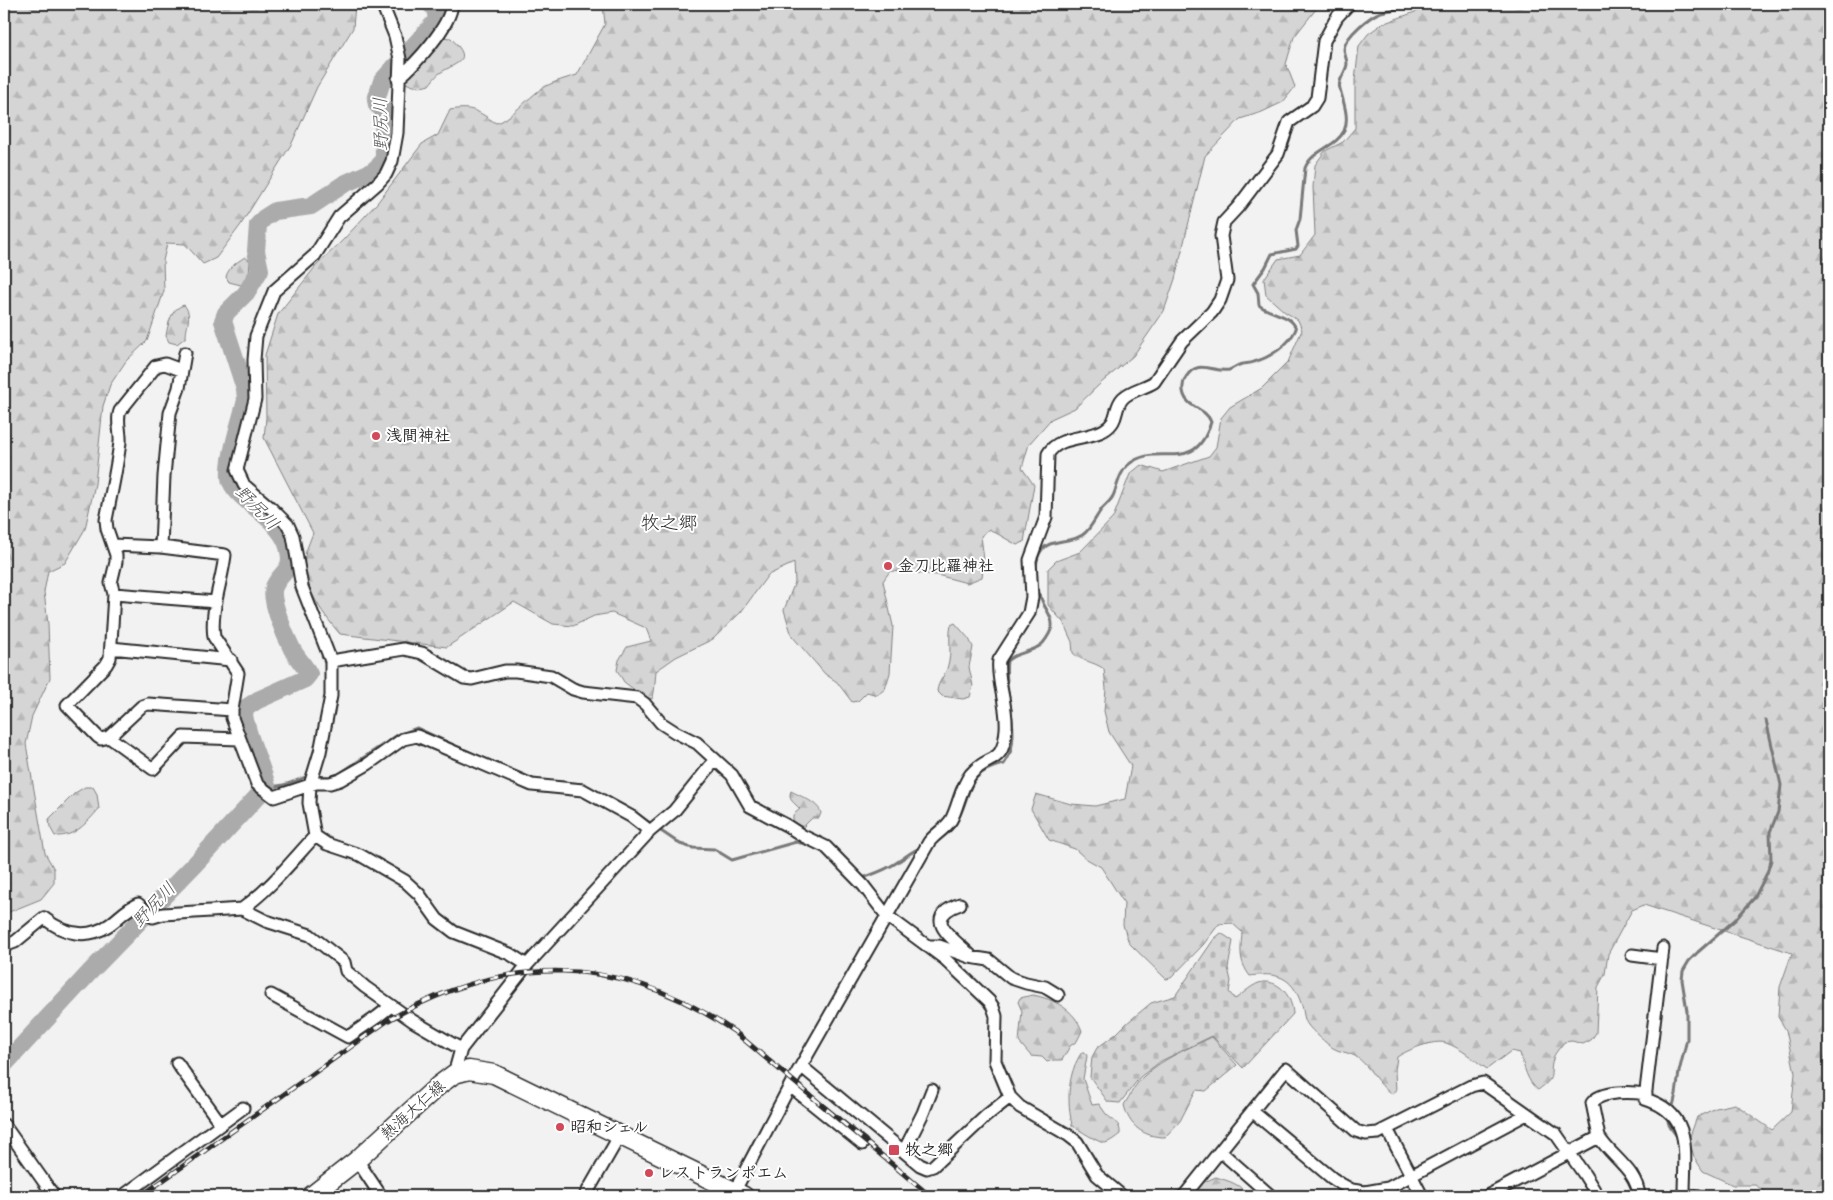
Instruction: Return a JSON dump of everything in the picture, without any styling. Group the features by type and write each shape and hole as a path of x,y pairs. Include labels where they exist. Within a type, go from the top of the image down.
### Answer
{"main road":[{"name":"熱海大仁線","path":"311,1196 356,1160 438,1086 454,1074 469,1070 494,1074 620,1135 737,1195"}],"street":[{"path":"382,4 395,36 400,59 397,133 392,161 386,174 339,217 315,255 274,291 256,336 255,399 237,470 244,485 288,525 293,536 302,587 332,662 331,696 320,752 311,779 309,803 315,836 327,844 360,856 404,881 419,894 437,920 454,932 510,954 528,965"},
{"path":"398,79 420,56 447,22 452,4"},
{"path":"737,1195 790,1086 929,842 949,823 967,780 978,768 997,757 1003,749 1006,726 998,668 999,660 1029,613 1032,604 1030,560 1046,517 1048,454 1054,446 1070,440 1095,435 1112,425 1116,418 1120,401 1125,396 1154,382 1182,341 1212,312 1220,300 1227,280 1221,236 1224,222 1238,207 1278,154 1289,122 1312,106 1317,98 1324,41 1337,17 1350,4"},
{"path":"161,547 164,476 170,413 179,388 185,353"},
{"path":"181,370 165,364 156,366 118,416 120,425 119,450 106,520 116,562 111,583 114,594 112,648 106,665 67,705 102,739 109,737 142,706 148,704 232,710"},
{"path":"113,545 161,547 226,554 216,602 213,631 220,648 238,673 232,718 239,739 259,786 270,795 274,797 311,779"},
{"path":"114,594 216,602"},
{"path":"112,648 230,660"},
{"path":"332,662 404,649 422,653 464,678 472,679 505,671 516,671 551,676 583,692 637,698 662,723 696,743 732,775 750,806 786,825 802,836 826,846 858,880 887,916 945,959 993,1006 996,1016 995,1061 1010,1097 1020,1107 1077,1142 1097,1174 1122,1196"},
{"path":"311,779 316,783 330,783 347,776 403,739 417,736 532,786 583,790 654,828"},
{"path":"109,737 153,768 183,738 239,739"},
{"path":"454,1074 461,1049 528,965 654,828 674,811 715,760"},
{"path":"242,909 255,900 281,874 315,836"},
{"path":"4,946 15,942 44,918 64,931 81,934 96,932 109,925 128,908 138,904 153,917 163,914 242,909 266,921 295,929 310,936 344,962 346,972 351,977 413,1021 461,1049"},
{"path":"960,904 945,913 942,917 941,926 973,958"},
{"path":"926,946 939,946 973,958 989,960 1011,978 1045,987 1058,995"},
{"path":"1632,955 1663,953 1645,1099 1669,1110 1679,1123 1684,1150 1683,1195 1699,1196"},
{"path":"271,996 348,1037 391,1006"},
{"path":"177,1064 221,1124"},
{"path":"801,1066 923,1167 927,1168 933,1166 986,1116 1010,1097"},
{"path":"1184,1196 1286,1069 1356,1131 1366,1134 1378,1133 1471,1086 1483,1083 1556,1134 1570,1151 1594,1190 1594,1196"},
{"path":"790,1086 862,1144"},
{"path":"904,1151 932,1090"},
{"path":"1639,1196 1636,1184 1627,1169 1599,1138 1592,1108 1594,1100 1603,1096 1624,1092 1646,1094"},
{"path":"123,1196 243,1108"},
{"path":"1252,1111 1332,1178 1352,1190 1365,1192 1383,1190 1528,1114"},
{"path":"4,1125 54,1196"},
{"path":"1387,1129 1422,1196"},
{"path":"585,1196 620,1135"},
{"path":"1488,1196 1570,1151 1599,1138"},
{"path":"1220,1151 1271,1196"},
{"path":"356,1160 381,1196"}],"green space":[{"path":"4,4 355,4 353,28 317,87 292,143 240,226 216,258 203,264 185,244 167,243 163,261 164,291 147,341 126,361 110,385 103,406 95,484 85,529 65,563 48,571 44,592 48,624 50,678 32,716 26,744 45,853 54,869 54,883 41,899 4,914"},
{"path":"603,4 1320,4 1294,37 1286,64 1295,87 1283,102 1262,112 1240,119 1205,156 1175,279 1164,311 1133,356 1075,408 1051,419 1029,444 1022,468 1034,485 1024,542 1017,545 989,529 981,536 984,560 982,577 967,583 937,575 890,571 883,581 893,626 890,673 885,689 877,695 867,692 858,701 852,702 837,682 825,674 792,636 784,610 795,582 794,563 768,575 741,612 713,639 676,657 656,671 652,699 644,697 624,682 617,670 619,660 627,647 651,641 646,628 612,613 594,616 573,626 553,624 514,602 447,647 340,634 313,596 306,574 305,563 306,551 313,533 264,438 266,418 265,355 278,314 316,266 377,203 422,144 438,135 450,110 474,110 496,123 507,118 546,86 577,75 605,24"},
{"path":"1437,4 1829,4 1829,1196 1772,1196 1755,1185 1733,1185 1703,1171 1694,1157 1689,1139 1697,1117 1716,1108 1735,1104 1772,1130 1791,1112 1795,1073 1786,1030 1778,1017 1780,987 1792,953 1644,905 1632,910 1608,954 1605,974 1598,987 1596,1033 1591,1040 1583,1044 1572,1041 1564,1042 1554,1057 1550,1079 1538,1090 1529,1078 1520,1053 1511,1051 1487,1069 1457,1048 1441,1042 1421,1046 1397,1057 1395,1071 1396,1091 1392,1094 1382,1086 1360,1060 1333,1048 1313,1031 1305,1020 1302,1005 1297,994 1288,982 1275,976 1250,976 1242,960 1242,932 1232,923 1219,924 1203,945 1171,978 1166,979 1129,943 1123,925 1124,903 1101,867 1085,858 1075,849 1049,840 1031,809 1036,794 1071,804 1095,806 1125,799 1131,766 1109,732 1104,711 1106,689 1104,669 1073,653 1072,642 1063,622 1048,605 1048,569 1056,561 1080,552 1113,518 1130,474 1141,465 1163,472 1209,456 1216,447 1221,418 1230,407 1262,388 1288,362 1302,330 1298,320 1285,312 1266,295 1264,279 1278,259 1300,255 1315,235 1313,187 1315,165 1325,151 1343,142 1355,128 1355,80 1359,46 1368,34 1382,24"},
{"path":"439,37 451,38 463,55 460,61 435,77 429,85 417,87 406,83 405,78"},
{"path":"245,257 250,261 249,277 241,285 229,282 226,277 229,271"},
{"path":"184,305 189,316 186,337 177,344 169,342 166,336 171,317 176,309"},
{"path":"955,623 969,639 973,647 969,667 973,686 970,697 963,699 942,696 937,691 948,665 950,630 951,625"},
{"path":"85,787 93,787 97,794 99,809 75,832 55,836 50,827 49,819 75,793"},
{"path":"791,791 817,806 821,813 819,818 812,818 804,826 796,827 793,822 793,815 800,809 790,797"},
{"path":"1221,933 1233,941 1228,968 1231,981 1229,992 1235,999 1256,984 1269,982 1280,987 1288,996 1293,1014 1243,1068 1212,1036 1161,1061 1140,1077 1120,1103 1108,1102 1090,1077 1092,1057 1097,1048 1151,1003 1175,996 1214,939"},
{"path":"1033,995 1049,999 1063,1007 1069,1011 1079,1024 1082,1031 1077,1041 1070,1046 1062,1060 1047,1062 1042,1057 1031,1056 1019,1042 1022,1011 1018,1002 1020,998"},
{"path":"1212,1037 1237,1065 1206,1091 1196,1090 1180,1121 1165,1137 1150,1135 1138,1129 1129,1119 1124,1105 1138,1082 1151,1070 1168,1059"},
{"path":"1082,1052 1085,1052 1087,1056 1083,1079 1092,1105 1099,1104 1106,1114 1116,1122 1120,1130 1120,1134 1105,1143 1094,1139 1072,1125 1069,1107 1071,1078 1073,1069"},
{"path":"1216,1177 1238,1186 1247,1196 1173,1196 1176,1191 1185,1188 1195,1190 1204,1182"}],"waterway":[{"name":"野尻川","path":"4,1065 267,786 249,736 244,709 258,700 305,679 309,674 289,643 274,600 274,587 290,561 286,542 275,525 241,495 231,482 230,465 232,454 246,400 245,389 223,321 226,313 246,293 260,270 256,251 258,225 264,218 275,211 311,206 344,184 373,171 382,163 384,156 383,113 376,100 382,81 437,20 435,8 430,4"},
{"path":"933,845 956,823 975,779 991,768 1004,764 1010,753 1013,741 1013,728 1007,686 1007,661 1043,643 1052,626 1051,617 1042,600 1036,581 1038,557 1042,550 1053,543 1074,539 1086,532 1112,498 1121,475 1128,465 1139,458 1151,455 1185,453 1195,449 1204,439 1211,422 1209,417 1189,403 1183,393 1184,381 1191,371 1201,367 1229,370 1239,365 1252,363 1279,350 1293,335 1296,329 1290,320 1259,305 1258,293 1253,284 1265,268 1272,254 1296,249 1298,246 1296,230 1300,219 1305,168 1313,157 1336,141 1346,126 1346,115 1339,86 1347,64 1344,51 1345,44 1359,27 1376,14 1415,4"},
{"path":"1672,1110 1687,1039 1687,1011 1682,980 1683,971 1689,961 1736,919 1755,897 1771,860 1770,832 1778,812 1781,785 1766,720"},
{"path":"315,776 329,777 339,774 396,736 417,728 482,758"},
{"path":"267,786 283,785 309,776"},
{"path":"560,782 582,784 626,807"},
{"path":"633,812 653,825"},
{"path":"658,829 680,844 693,848 714,849 732,860 796,842 810,845"},
{"path":"860,879 887,868 923,847"},
{"path":"1669,1115 1669,1124 1678,1138"},
{"path":"1676,1196 1679,1187"}],"railway":[{"path":"141,1196 387,1021 431,998 476,982 519,973 563,971 606,976 649,987 692,1006 735,1032 930,1196"}],"place":[{"name":"浅間神社","path":"376,436"},
{"name":"金刀比羅神社","path":"888,566"},
{"name":"昭和シェル","path":"560,1127"},
{"name":"牧之郷","path":"894,1150"},
{"name":"レストランポエム","path":"649,1173"}],"district":[{"name":"牧之郷","path":"669,523"}]}
